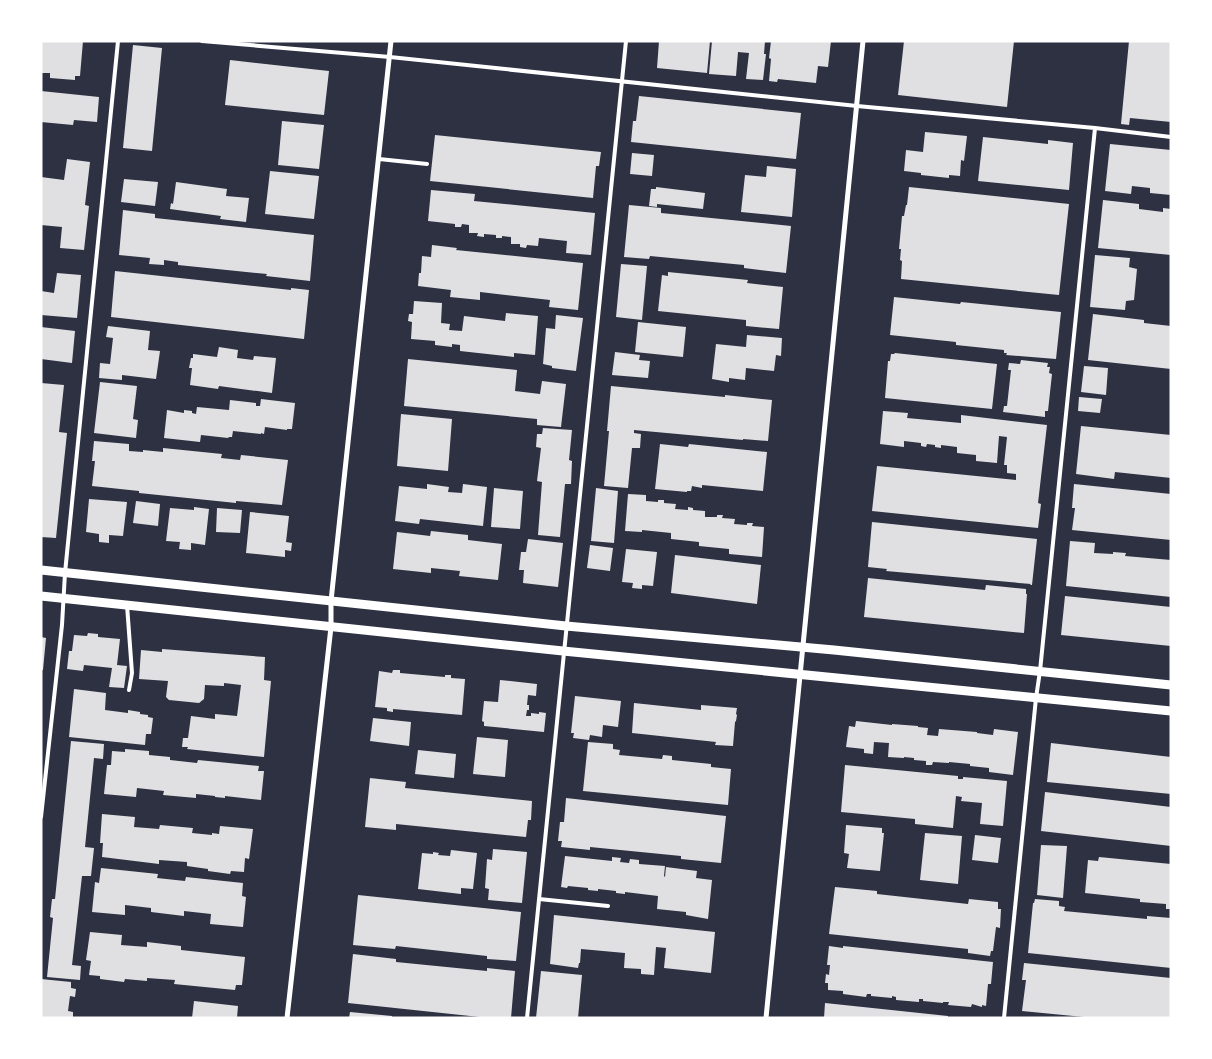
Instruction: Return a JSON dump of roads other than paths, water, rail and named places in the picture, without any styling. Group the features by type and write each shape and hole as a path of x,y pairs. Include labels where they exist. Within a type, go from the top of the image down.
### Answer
{"street":[{"path":"287,1018 331,627 331,601 391,41"},
{"path":"766,1018 863,41"},
{"path":"41,570 566,626 803,647 1171,685"},
{"path":"41,596 564,651 1171,711"}],"lane":[{"path":"41,817 118,41"},
{"path":"202,41 390,57 1171,137"},
{"path":"527,1018 626,41"},
{"path":"1004,1018 1096,128"},
{"path":"379,158 427,164"},
{"path":"128,606 132,673 129,690"},
{"path":"539,899 608,906"}]}
